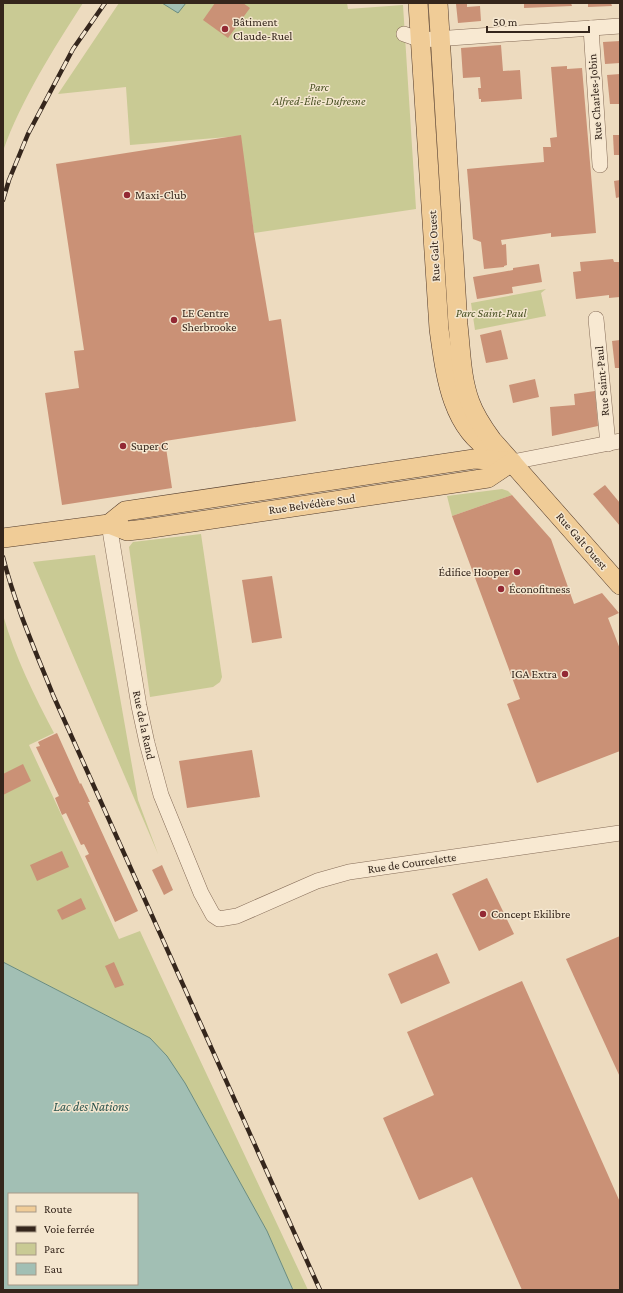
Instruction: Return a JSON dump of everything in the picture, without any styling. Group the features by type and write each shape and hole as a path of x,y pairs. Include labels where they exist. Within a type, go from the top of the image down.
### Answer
{"main road":[{"name":"Rue Galt Ouest","path":"418,3 412,37 439,329 447,377 457,412 467,429 483,446 512,462"},
{"name":"Rue Galt Ouest","path":"438,3 457,308 463,371 470,403 484,429 492,440 620,585"},
{"name":"Rue Belvédère Sud","path":"3,538 109,524 127,531 145,529 488,478 512,462"}],"street":[{"path":"412,37 441,39 620,26"},
{"name":"Rue Charles-Jobin","path":"591,28 600,165"},
{"name":"Rue Saint-Paul","path":"596,319 614,442"},
{"name":"Rue Belvédère Sud","path":"512,462 614,442"},
{"name":"Rue de la Rand","path":"109,524 139,706 148,750 161,795 201,893 213,915"},
{"name":"Rue de Courcelette","path":"213,915 219,919 237,916 317,882 349,872 620,833"}],"green space":[{"path":"3,3 83,3 50,56 29,94 10,132 3,151"},
{"name":"Parc Alfred-Élie-Dufresne","path":"119,3 347,3 348,9 403,5 416,209 254,233 240,136 130,145 126,87 58,94"},
{"name":"Parc Saint-Paul","path":"546,289 541,293 546,316 475,330 471,303"},
{"path":"502,489 508,491 512,495 452,516 447,496"},
{"path":"201,534 222,677 220,682 213,687 150,697 129,547 133,542"},
{"path":"95,555 138,800 158,854 33,562"},
{"path":"3,615 13,646 39,704 54,733 29,745 119,939 140,931 308,1290 293,1290 267,1231 185,1083 167,1056 150,1038 3,962"}],"water":[{"path":"162,3 186,3 178,13"},
{"name":"Lac des Nations","path":"3,962 150,1038 167,1056 185,1083 267,1231 293,1290 3,1290"}],"building":[{"name":"Bâtiment Claude-Ruel","path":"215,3 243,3 250,8 228,38 203,20"},
{"path":"467,3 467,7 480,6 481,21 458,23 456,4"},
{"path":"524,3 571,3 572,6 524,8"},
{"path":"588,3 611,3 612,6 588,7"},
{"path":"620,41 620,63 605,64 603,42"},
{"path":"501,45 503,71 520,70 522,99 481,102 481,99 479,99 478,88 481,88 480,77 463,78 461,48"},
{"path":"567,66 567,69 582,68 596,233 551,237 551,233 501,240 502,245 506,244 507,265 504,267 484,269 481,242 473,239 467,169 544,162 543,147 551,147 550,138 557,137 551,67"},
{"path":"620,74 620,104 610,104 607,75"},
{"name":"LE Centre Sherbrooke","path":"241,135 254,233 269,321 281,319 296,421 165,441 172,488 62,505 45,393 79,388 74,351 84,350 56,164"},
{"path":"613,135 620,135 620,155 614,155"},
{"path":"620,180 620,197 616,198 614,181"},
{"path":"613,259 614,262 620,262 620,297 609,298 609,295 576,299 573,272 581,271 580,262"},
{"path":"539,264 542,282 512,287 513,293 477,299 473,277"},
{"path":"501,330 508,359 486,363 480,335"},
{"path":"620,340 620,368 615,368 612,341"},
{"path":"535,379 539,397 513,403 509,385"},
{"path":"595,391 598,426 552,436 550,407 575,405 574,394"},
{"path":"605,485 620,503 620,526 593,494"},
{"name":"IGA Extra","path":"512,495 551,539 574,604 602,593 619,613 608,618 620,649 620,751 537,783 507,704 520,699 452,516"},
{"path":"272,576 282,638 252,643 242,580"},
{"path":"57,733 80,784 81,783 90,802 88,802 138,911 115,922 85,856 89,854 84,844 81,845 66,813 62,815 55,798 59,796 36,747 40,746 38,742"},
{"path":"252,750 260,797 187,808 179,761"},
{"path":"23,764 31,781 3,795 3,774"},
{"path":"62,851 69,867 37,881 30,865"},
{"path":"162,865 173,890 164,895 152,870"},
{"name":"Concept Ekilibre","path":"487,878 514,934 479,951 452,894"},
{"path":"81,898 86,909 62,920 57,910"},
{"path":"620,936 620,1077 566,959"},
{"path":"437,953 450,983 401,1004 388,974"},
{"path":"114,962 124,985 115,988 105,966"},
{"path":"522,981 620,1202 620,1290 522,1290 472,1177 419,1200 383,1118 434,1095 407,1032"}],"railway":[{"path":"3,200 9,180 28,134 73,49 105,3"},
{"path":"3,557 19,610 53,695 320,1290"}],"place":[{"name":"Bâtiment Claude-Ruel","path":"225,29"},
{"name":"Maxi-Club","path":"127,195"},
{"name":"LE Centre Sherbrooke","path":"174,320"},
{"name":"Super C","path":"123,446"},
{"name":"Édifice Hooper","path":"517,572"},
{"name":"Éconofitness","path":"501,589"},
{"name":"IGA Extra","path":"565,674"},
{"name":"Concept Ekilibre","path":"483,914"}]}
